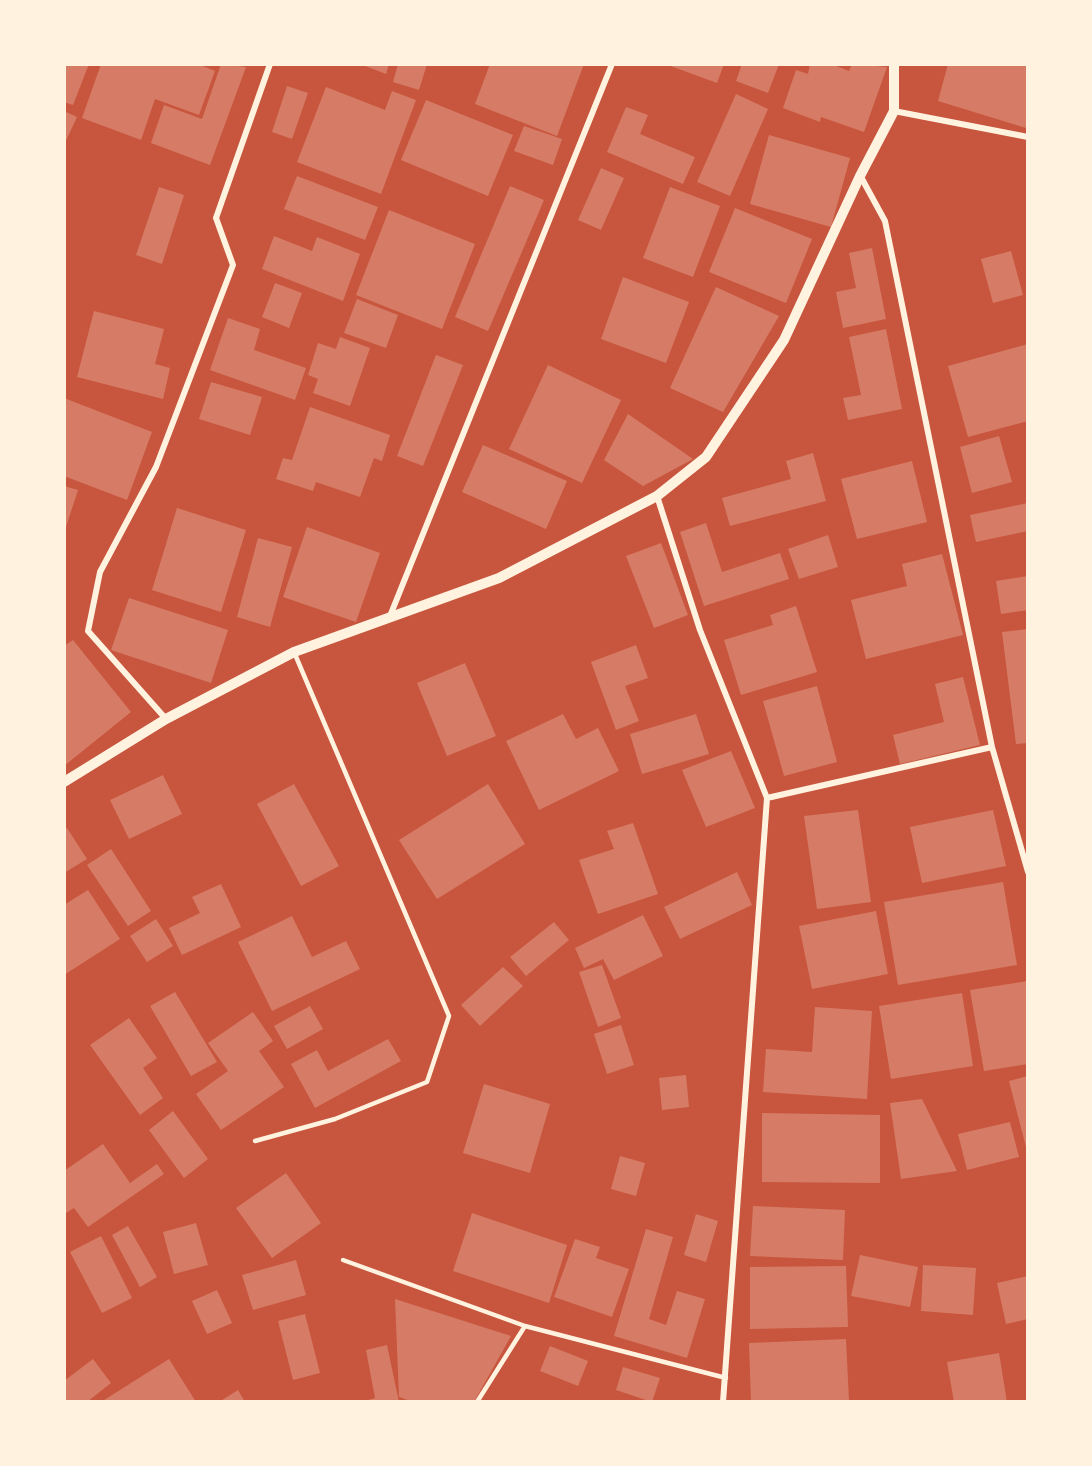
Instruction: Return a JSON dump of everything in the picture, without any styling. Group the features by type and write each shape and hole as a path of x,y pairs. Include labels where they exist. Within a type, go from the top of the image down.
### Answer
{"street":[{"path":"166,719 88,631 100,572 156,467 233,265 216,218 270,64"},
{"path":"390,617 612,64"},
{"path":"64,782 166,719 294,652 499,578 657,496 706,457 784,340 860,176 894,111 894,64"},
{"path":"894,111 1028,137"},
{"path":"860,176 885,221 992,747 1028,872"},
{"path":"657,496 700,630 767,798 723,1401"},
{"path":"767,798 992,747"}],"lane":[{"path":"255,1141 335,1119 427,1082 449,1016 294,652"},
{"path":"343,1260 525,1326 726,1378"},
{"path":"477,1401 525,1326"}],"building":[{"path":"64,64 89,64 73,105 64,102"},
{"path":"101,64 198,64 215,71 199,115 155,99 141,140 82,118"},
{"path":"221,64 246,67 210,165 151,143 164,105 202,119"},
{"path":"360,64 389,64 386,74"},
{"path":"398,64 427,64 419,90 393,82"},
{"path":"490,64 584,64 557,136 475,104"},
{"path":"665,64 724,64 717,83"},
{"path":"742,64 779,64 768,93 736,81"},
{"path":"810,64 831,64 849,71 852,64 887,67 864,132 821,117 820,122 783,108 796,70 808,74"},
{"path":"948,64 1028,64 1026,128 938,101"},
{"path":"287,86 308,93 292,139 272,132"},
{"path":"326,87 385,110 392,91 416,100 381,194 297,162"},
{"path":"736,94 768,109 730,196 697,182"},
{"path":"426,100 513,135 488,196 401,160"},
{"path":"626,107 648,115 640,134 695,157 683,184 607,152"},
{"path":"64,111 77,117 64,145"},
{"path":"524,126 562,139 553,165 514,151"},
{"path":"769,135 850,158 831,227 750,204"},
{"path":"601,168 624,178 601,230 578,220"},
{"path":"297,176 378,207 365,240 284,209"},
{"path":"510,186 544,200 488,331 455,317"},
{"path":"159,187 184,195 162,264 136,255"},
{"path":"670,187 720,206 693,277 643,258"},
{"path":"735,208 812,239 786,303 709,272"},
{"path":"389,210 475,244 442,329 356,295"},
{"path":"274,236 312,251 317,237 360,254 343,301 262,269"},
{"path":"872,248 886,319 843,328 836,292 856,288 849,253"},
{"path":"1011,251 1023,295 993,303 981,259"},
{"path":"623,277 689,302 666,363 601,339"},
{"path":"275,283 302,293 289,328 262,317"},
{"path":"716,287 779,316 723,412 670,388"},
{"path":"357,299 398,315 386,348 344,333"},
{"path":"94,311 164,329 155,364 170,368 163,399 77,377"},
{"path":"228,318 260,329 254,350 306,368 295,400 210,370"},
{"path":"886,329 902,409 848,420 843,398 861,395 849,337"},
{"path":"340,337 370,348 350,406 313,393 318,379 308,375 318,343 336,349"},
{"path":"1028,344 1028,421 968,437 948,366"},
{"path":"436,355 463,365 423,466 397,456"},
{"path":"548,365 621,400 582,483 509,449"},
{"path":"211,382 262,397 250,435 199,419"},
{"path":"64,398 152,432 127,500 64,476"},
{"path":"310,407 390,435 382,461 374,458 360,497 316,482 313,491 276,479 283,458 292,460"},
{"path":"628,414 693,459 643,486 604,460"},
{"path":"999,436 1012,482 972,493 960,447"},
{"path":"483,445 567,481 546,529 462,492"},
{"path":"813,453 826,501 730,526 722,498 791,479 786,461"},
{"path":"912,461 927,522 857,539 841,479"},
{"path":"64,486 78,490 65,530 64,530"},
{"path":"1028,503 1028,531 976,542 970,515"},
{"path":"177,508 246,530 221,612 152,590"},
{"path":"706,523 722,572 780,553 789,579 704,606 680,532"},
{"path":"307,527 380,553 356,622 283,597"},
{"path":"828,535 838,567 799,579 788,549"},
{"path":"258,538 292,547 270,627 237,617"},
{"path":"661,543 688,615 654,628 626,556"},
{"path":"942,554 963,635 866,659 851,600 907,586 902,564"},
{"path":"1028,576 1028,610 1001,614 996,581"},
{"path":"129,598 228,630 211,683 111,650"},
{"path":"796,606 817,672 741,695 724,640 773,625 770,615"},
{"path":"1028,629 1028,743 1016,744 1002,632"},
{"path":"73,640 131,712 64,766 64,646"},
{"path":"636,645 648,678 625,686 639,721 616,730 591,662"},
{"path":"465,663 496,736 447,756 417,683"},
{"path":"963,677 980,745 900,764 893,735 944,722 935,684"},
{"path":"817,686 837,762 784,776 763,701"},
{"path":"563,714 576,739 598,728 619,771 539,810 506,741"},
{"path":"696,714 709,754 642,774 630,734"},
{"path":"731,751 755,808 706,827 682,770"},
{"path":"163,775 182,814 129,839 110,800"},
{"path":"294,784 339,866 301,886 257,804"},
{"path":"488,784 525,844 437,899 399,840"},
{"path":"858,810 871,902 817,909 804,816"},
{"path":"993,810 1006,866 922,883 910,827"},
{"path":"633,823 658,894 598,914 579,860 614,849 607,831"},
{"path":"67,828 87,859 64,873 64,830"},
{"path":"111,849 151,911 128,926 87,865"},
{"path":"737,872 752,905 680,939 664,907"},
{"path":"1003,882 1017,965 898,985 884,902"},
{"path":"221,884 241,927 182,955 169,928 200,913 192,897"},
{"path":"88,890 120,939 64,975 64,905"},
{"path":"876,911 888,974 812,989 799,926"},
{"path":"643,915 663,956 614,980 603,959 584,968 575,948"},
{"path":"292,916 312,957 346,941 360,969 272,1011 238,942"},
{"path":"156,919 173,946 147,962 130,936"},
{"path":"554,922 569,940 526,976 510,957"},
{"path":"602,965 621,1018 598,1027 579,972"},
{"path":"503,967 523,986 480,1026 461,1005"},
{"path":"1028,981 1028,1064 984,1071 970,990"},
{"path":"175,992 217,1062 191,1076 150,1006"},
{"path":"962,993 973,1066 891,1079 879,1006"},
{"path":"310,1006 323,1029 287,1049 274,1026"},
{"path":"815,1007 872,1011 867,1099 763,1092 766,1049 812,1052"},
{"path":"253,1012 273,1041 259,1051 284,1087 221,1130 196,1094 228,1071 208,1043"},
{"path":"129,1018 157,1058 143,1068 163,1098 140,1115 90,1045"},
{"path":"621,1025 634,1065 607,1074 594,1034"},
{"path":"388,1039 401,1061 315,1108 291,1064 317,1050 328,1071"},
{"path":"686,1075 689,1107 662,1110 659,1078"},
{"path":"1028,1076 1028,1151 1027,1151 1009,1081"},
{"path":"484,1084 550,1104 530,1173 463,1153"},
{"path":"922,1099 957,1171 901,1179 890,1103"},
{"path":"173,1111 208,1159 184,1178 149,1130"},
{"path":"762,1113 880,1115 880,1183 762,1182"},
{"path":"1010,1122 1019,1157 967,1170 958,1134"},
{"path":"103,1144 130,1183 157,1164 164,1174 88,1227 74,1208 64,1214 64,1171"},
{"path":"620,1156 645,1163 636,1196 611,1189"},
{"path":"286,1173 321,1223 272,1258 236,1208"},
{"path":"753,1206 845,1210 843,1260 750,1256"},
{"path":"472,1213 567,1245 549,1303 453,1271"},
{"path":"696,1214 718,1221 706,1262 684,1255"},
{"path":"196,1223 208,1265 174,1274 163,1232"},
{"path":"128,1226 157,1277 140,1287 112,1235"},
{"path":"646,1229 673,1237 649,1319 666,1325 677,1291 705,1299 687,1358 614,1336"},
{"path":"101,1236 132,1298 102,1313 70,1252"},
{"path":"575,1239 600,1247 596,1258 629,1269 612,1317 554,1297"},
{"path":"860,1255 918,1267 910,1307 851,1296"},
{"path":"296,1260 306,1295 253,1310 242,1275"},
{"path":"923,1265 976,1268 973,1315 921,1311"},
{"path":"846,1266 848,1327 750,1329 750,1267"},
{"path":"1028,1276 1028,1319 1006,1324 997,1283"},
{"path":"217,1290 232,1323 207,1334 192,1301"},
{"path":"395,1299 511,1336 474,1402 413,1402 399,1397"},
{"path":"305,1314 320,1373 293,1380 278,1321"},
{"path":"846,1339 849,1401 751,1402 749,1343"},
{"path":"387,1345 399,1402 361,1402 375,1398 366,1350"},
{"path":"550,1346 588,1361 578,1386 540,1371"},
{"path":"999,1353 1007,1402 954,1402 947,1362"},
{"path":"93,1359 111,1383 87,1402 64,1402 64,1381"},
{"path":"169,1359 196,1402 101,1402"},
{"path":"623,1367 660,1378 652,1402 616,1390"},
{"path":"238,1390 245,1402 219,1402"}]}
